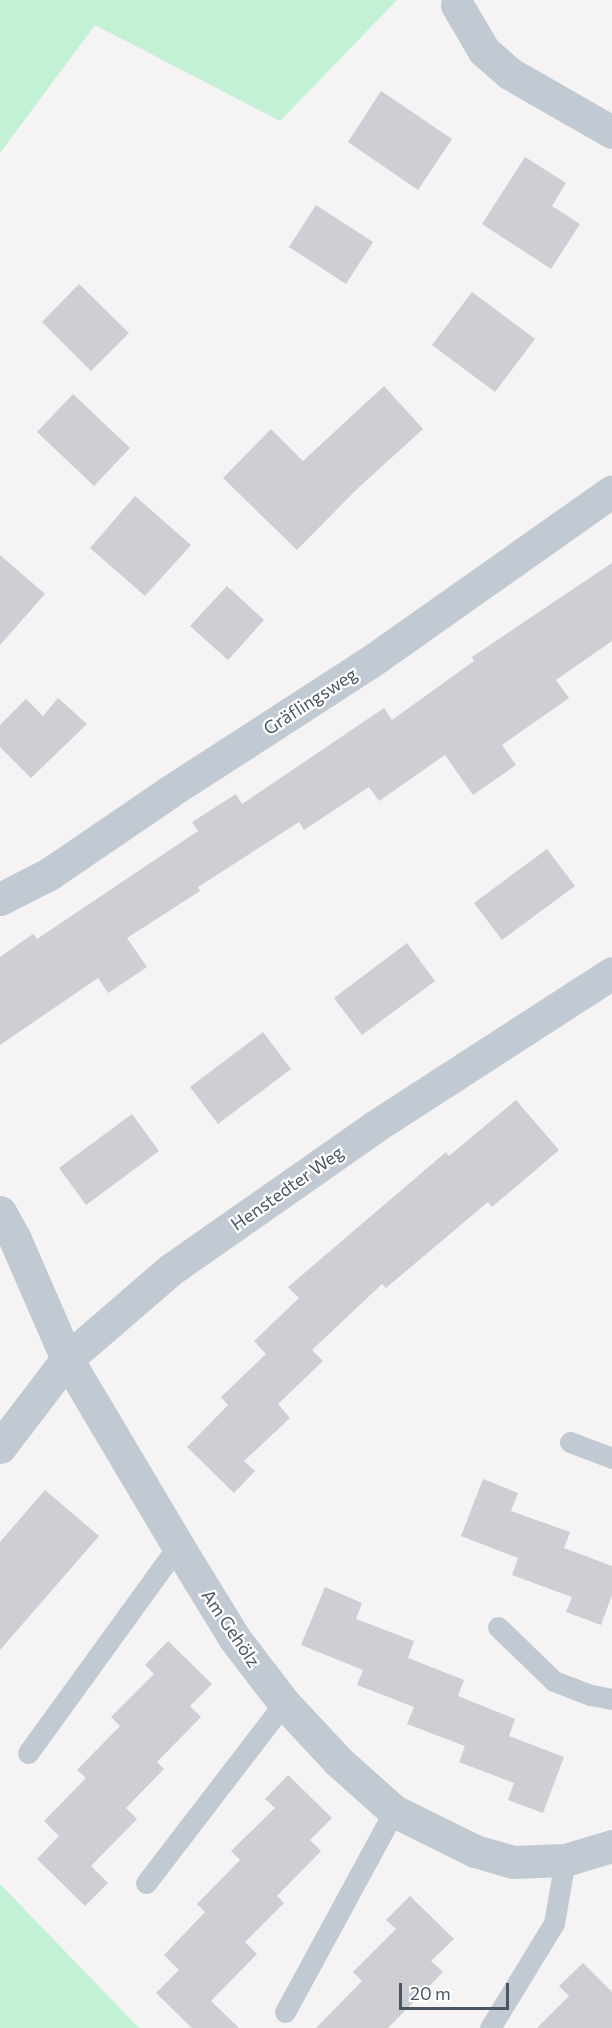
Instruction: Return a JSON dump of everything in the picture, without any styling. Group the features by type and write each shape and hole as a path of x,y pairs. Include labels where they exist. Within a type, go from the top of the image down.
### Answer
{"street":[{"path":"457,5 484,51 509,73 612,132"},
{"name":"Gräflingsweg","path":"0,899 49,874 168,792 370,662 612,491"},
{"name":"Henstedter Weg","path":"0,1448 67,1359 170,1270 374,1127 612,973"},
{"name":"Am Gehölz","path":"0,1212 14,1237 67,1359 235,1639 284,1702 338,1761 394,1811 475,1851 513,1862 565,1860 612,1846"}],"lane":[{"path":"570,1442 612,1458"},
{"path":"28,1753 178,1546"},
{"path":"498,1627 554,1681 591,1695 612,1699"},
{"path":"146,1883 284,1702"},
{"path":"285,2012 394,1811"},
{"path":"490,2028 554,1923 565,1860"}],"green space":[{"path":"0,0 397,0 280,121 95,25 0,153"},
{"path":"0,1884 139,2028 0,2028"}],"building":[{"path":"381,91 452,139 418,190 348,142"},
{"path":"525,157 566,183 552,206 580,224 551,269 482,224"},
{"path":"316,205 373,242 346,284 289,247"},
{"path":"79,284 129,333 91,371 42,322"},
{"path":"472,292 535,339 495,392 432,345"},
{"path":"384,386 423,429 356,490 297,550 223,478 271,429 303,461"},
{"path":"73,394 130,448 94,486 37,432"},
{"path":"135,496 191,545 145,596 90,548"},
{"path":"0,555 45,594 0,645"},
{"path":"612,563 612,641 556,680 569,698 502,745 516,765 473,795 445,755 379,801 369,787 304,830 299,822 198,887 200,891 127,938 147,967 108,993 98,978 0,1045 0,957 33,934 37,939 198,831 192,822 236,794 242,804 384,708 392,720 474,661 472,657"},
{"path":"227,586 264,620 228,660 190,626"},
{"path":"58,698 87,724 31,778 0,747 0,725 26,699 43,716"},
{"path":"547,849 575,886 502,940 474,903"},
{"path":"407,943 435,981 362,1035 334,998"},
{"path":"263,1032 291,1069 218,1124 190,1087"},
{"path":"516,1100 559,1150 492,1207 488,1202 386,1288 382,1284 312,1350 323,1361 278,1404 290,1418 244,1461 255,1471 234,1493 187,1447 228,1405 221,1397 266,1354 254,1341 299,1298 288,1287 446,1152 449,1156"},
{"path":"132,1114 159,1151 86,1205 59,1168"},
{"path":"483,1479 518,1493 511,1511 570,1532 564,1548 612,1566 612,1595 601,1625 566,1612 572,1597 512,1575 518,1558 461,1536"},
{"path":"45,1490 99,1536 0,1650 0,1542"},
{"path":"325,1587 362,1603 356,1619 414,1641 408,1658 464,1680 458,1696 515,1719 509,1736 564,1757 543,1813 508,1800 514,1783 459,1762 465,1746 407,1724 414,1707 357,1685 363,1670 301,1645"},
{"path":"168,1641 212,1684 190,1706 201,1717 157,1762 164,1769 126,1808 137,1819 91,1866 108,1883 85,1906 37,1859 59,1836 44,1821 86,1778 77,1770 120,1726 111,1717 154,1674 145,1665"},
{"path":"288,1775 332,1818 310,1840 321,1851 277,1896 284,1903 245,1942 257,1954 211,2001 239,2028 192,2028 156,1993 179,1970 164,1955 205,1912 197,1904 240,1860 231,1851 275,1808 265,1799"},
{"path":"410,1896 454,1939 431,1961 443,1972 388,2028 316,2028 362,1981 353,1972 396,1929 386,1920"},
{"path":"583,1963 612,1992 612,2028 537,2028 569,1996 559,1986"}]}
